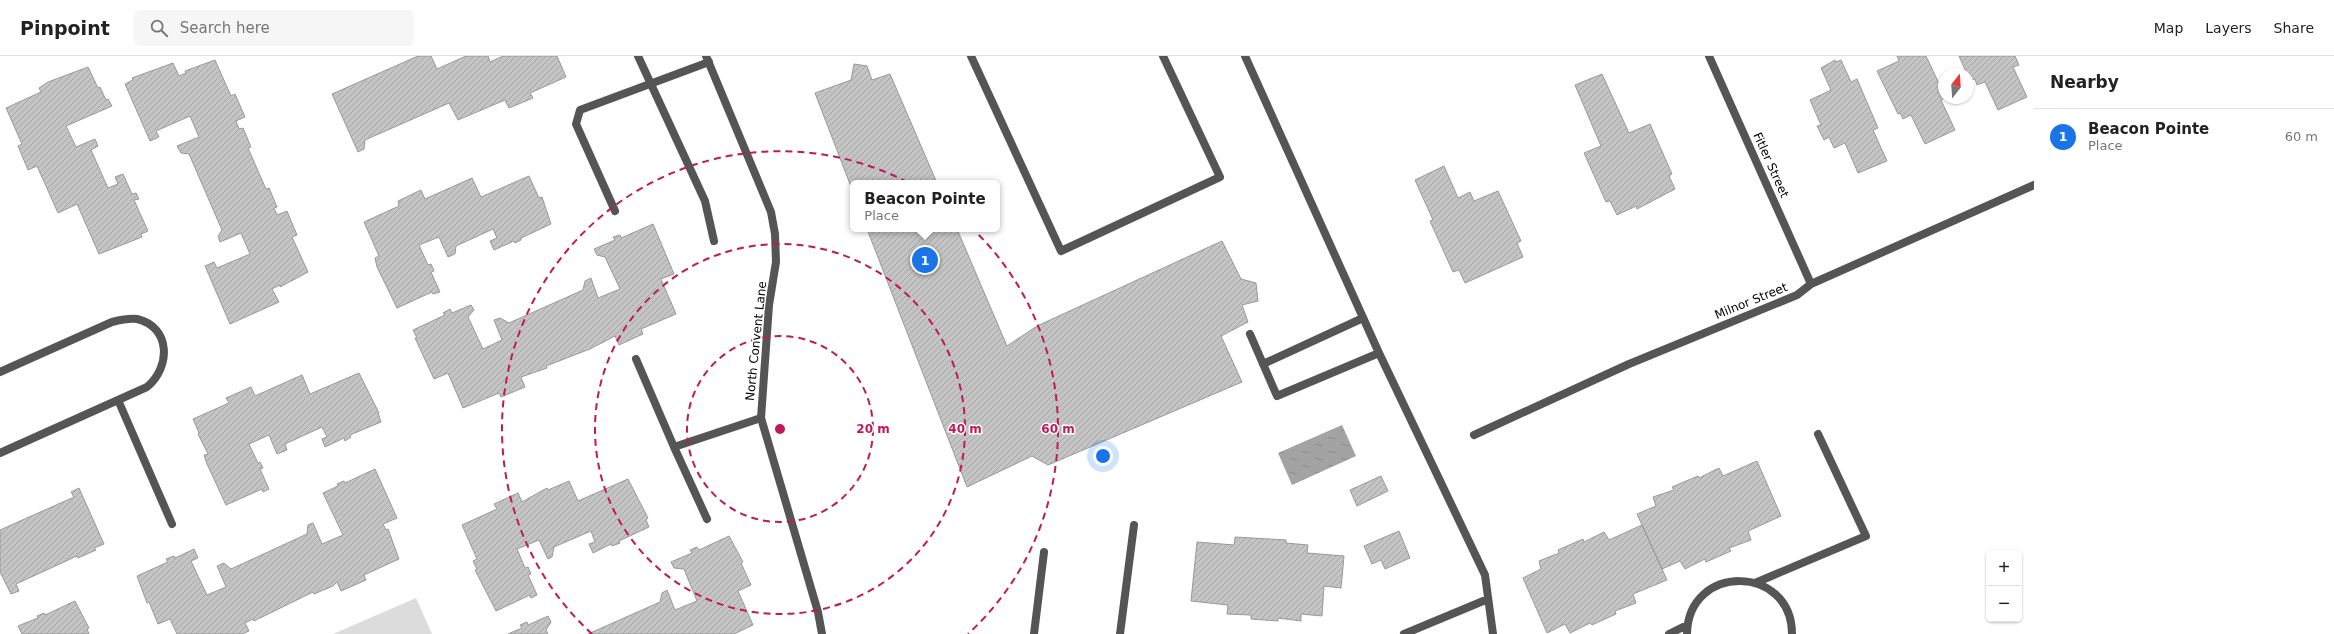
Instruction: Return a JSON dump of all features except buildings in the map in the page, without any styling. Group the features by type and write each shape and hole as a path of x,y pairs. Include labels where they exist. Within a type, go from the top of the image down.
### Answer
{"street":[{"path":"638,56 705,201 714,241"},
{"path":"971,56 1061,251 1220,177 1163,56"},
{"path":"1245,56 1379,353 1485,575 1493,634"},
{"name":"Fitler Street","path":"1709,56 1811,284"},
{"path":"615,212 576,124 580,110 652,84 707,59"},
{"name":"North Convent Lane","path":"707,59 756,173 771,212 775,234 776,262 769,306 760,418 818,612 822,634"},
{"name":"Milnor Street","path":"1474,435 1629,364 1797,295 1811,284 2034,185"},
{"path":"1264,364 1363,318"},
{"path":"0,372 112,322 124,319 137,319 148,324 157,333 163,344 165,356 162,368 156,379 147,387 0,453"},
{"path":"1250,334 1277,396 1379,353"},
{"path":"636,359 707,519"},
{"path":"118,400 172,524"},
{"path":"674,447 760,418"},
{"path":"1755,583 1866,536 1818,434"},
{"path":"1120,634 1134,525"},
{"path":"1034,634 1044,552"},
{"path":"1687,634 1687,625 1692,611 1700,598 1711,588 1725,582 1740,580 1755,583 1768,588 1780,598 1788,611 1792,634"},
{"path":"1404,634 1488,599"},
{"path":"1669,634 1687,625"}],"shaded area":[{"path":"416,598 432,634 333,634"}],"water":[{"path":"1342,425 1356,456 1292,485 1278,453"}],"place":[{"name":"Beacon Pointe","path":"925,260"}]}
